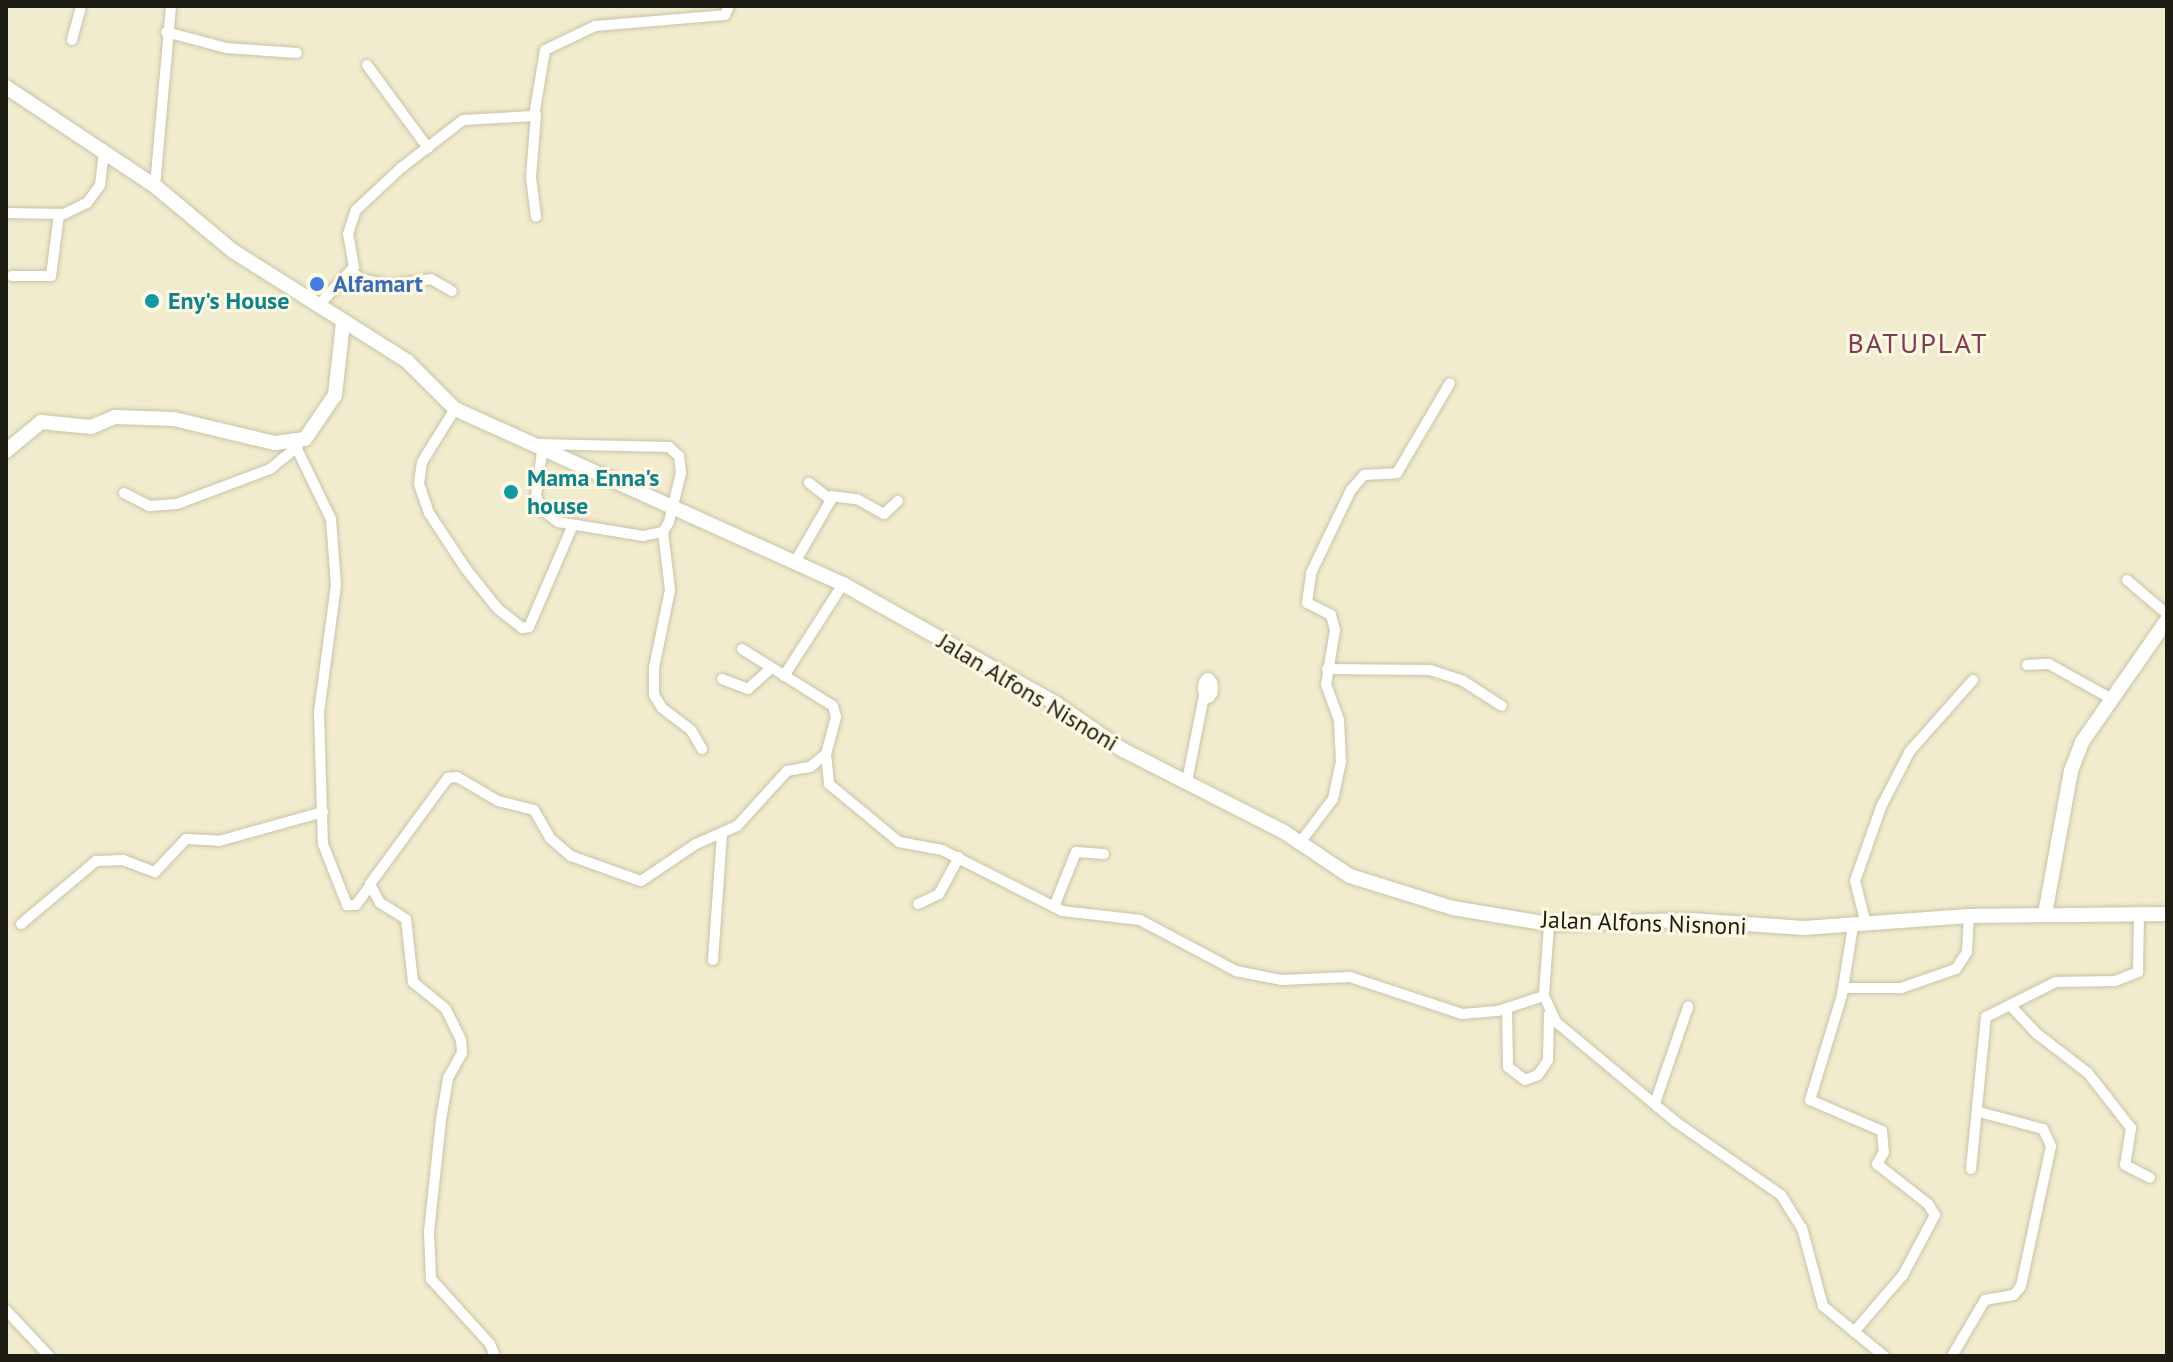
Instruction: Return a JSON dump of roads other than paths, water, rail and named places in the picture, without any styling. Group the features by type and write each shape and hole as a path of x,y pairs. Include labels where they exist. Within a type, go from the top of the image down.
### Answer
{"main road":[{"name":"Jalan Alfons Nisnoni","path":"6,87 155,186 233,251 407,361 455,409 523,444 843,584 1055,703 1123,750 1187,781 1350,876 1408,896 1549,924 1661,919 1859,925 1969,916 2167,914"},
{"path":"6,451 41,422 91,427 115,417 174,419 275,443 300,443 335,395 343,322"},
{"path":"2045,914 2071,771 2082,742 2167,620"}],"street":[{"path":"72,40 81,6"},
{"path":"155,186 166,32 171,6"},
{"path":"536,217 531,177 542,55 554,45 595,26 725,15 729,6"},
{"path":"166,32 226,48 297,53"},
{"path":"367,65 428,148"},
{"path":"452,291 431,279 390,285 361,279 352,272 348,234 356,210 463,120 536,114"},
{"path":"6,213 59,214 96,195 104,154"},
{"path":"12,276 51,276 59,214"},
{"path":"319,305 352,272"},
{"path":"1299,844 1333,799 1340,774 1339,720 1327,695 1327,669 1335,630 1331,615 1307,603 1311,573 1351,490 1364,475 1397,473 1450,383"},
{"path":"455,409 422,462 419,484 429,513 466,569 498,609 522,628 529,627 573,525"},
{"path":"124,493 149,506 177,504 270,469 300,443 326,503 336,585 319,712 323,844 344,902 356,905 448,778 457,777 498,801 534,810 550,838 571,856 641,881 722,833 760,806 787,771 810,767 826,754"},
{"path":"523,444 669,447 681,465 672,510 663,532 670,590 654,668 654,695 660,706 691,730 702,749"},
{"path":"542,452 536,483 538,503 558,522 643,536 663,532"},
{"path":"809,483 831,496 857,499 883,514 898,501"},
{"path":"795,562 831,496"},
{"path":"2127,580 2167,614"},
{"path":"784,676 843,584"},
{"path":"742,649 836,710 826,754 829,784 846,803 899,842 929,845 959,857 1077,916 1140,920 1214,962 1272,979 1350,977 1462,1014 1507,1008 1544,996"},
{"path":"2027,665 2049,664 2110,698"},
{"path":"722,679 748,689 771,668"},
{"path":"1327,669 1430,670 1463,681 1502,706"},
{"path":"1854,1332 1903,1275 1935,1215 1928,1204 1877,1164 1884,1152 1882,1131 1810,1100 1844,988 1859,925 1855,881 1881,807 1910,751 1973,680"},
{"path":"1187,781 1206,686"},
{"path":"21,924 96,861 123,860 155,872 186,839 219,841 323,812"},
{"path":"713,960 722,833"},
{"path":"1054,907 1076,852 1104,854"},
{"path":"918,904 939,894 959,857"},
{"path":"369,887 380,903 406,919 413,982 446,1009 461,1040 462,1053 448,1078 441,1120 429,1232 430,1275 490,1344 495,1356"},
{"path":"1971,1169 1979,1112 1983,1026 1992,1012 2056,982 2115,981 2138,972 2139,912"},
{"path":"1844,988 1901,988 1956,969 1967,952 1969,916"},
{"path":"1507,1008 1508,1067 1525,1080 1538,1075 1548,1060 1549,1012 1544,996 1549,924"},
{"path":"2010,1005 2036,1033 2088,1073 2131,1128 2125,1165 2150,1178"},
{"path":"1655,1103 1688,1007"},
{"path":"1549,1012 1608,1068 1789,1204 1810,1251 1823,1306 1884,1356"},
{"path":"1952,1356 1985,1300 2014,1295 2021,1286 2051,1146 2043,1129 1979,1112"},
{"path":"6,1310 49,1356"}],"place":[{"name":"Alfamart","path":"317,284"},
{"name":"Eny's House","path":"152,301"},
{"name":"Mama Enna's house","path":"511,492"}],"district":[{"name":"BATUPLAT","path":"1918,343"}]}
